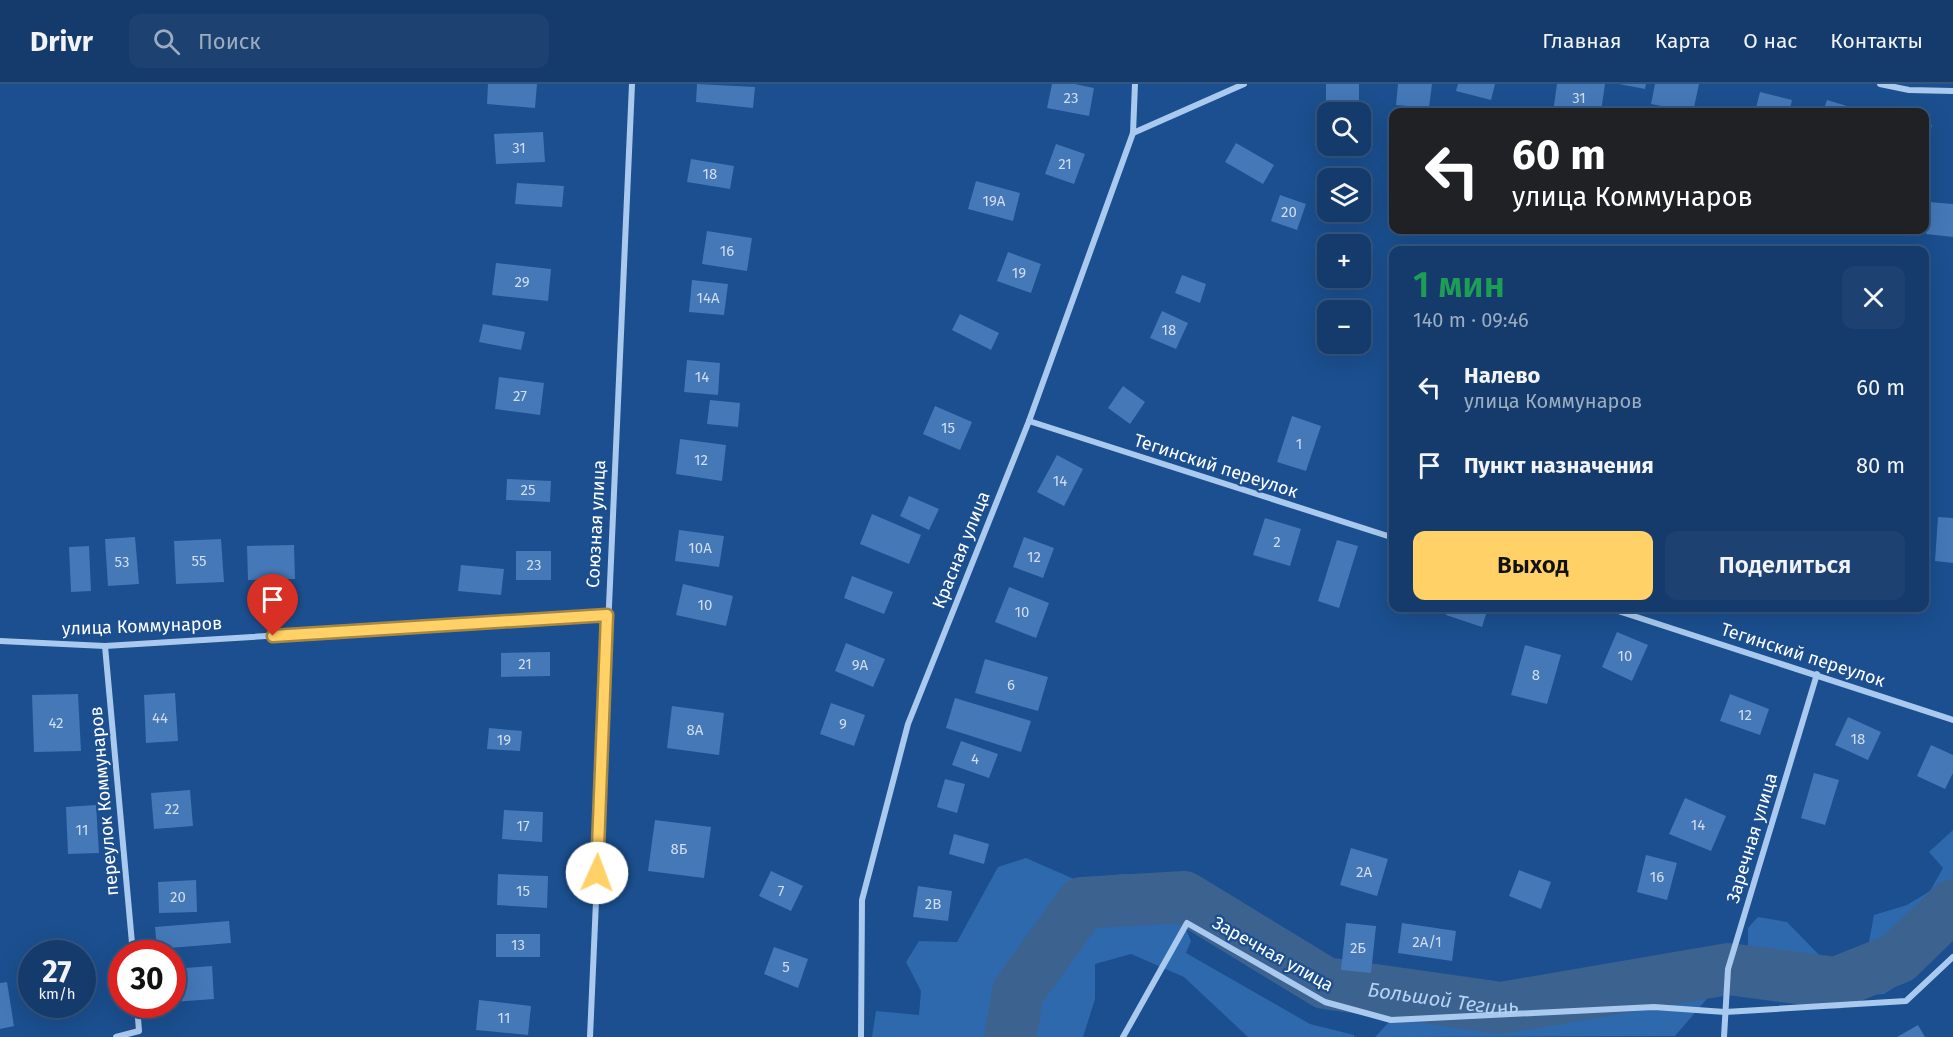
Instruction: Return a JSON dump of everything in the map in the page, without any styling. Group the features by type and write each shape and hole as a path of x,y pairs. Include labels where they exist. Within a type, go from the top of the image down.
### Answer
{"street":[{"name":"Союзная улица","path":"590,1037 632,84"},
{"name":"Красная улица","path":"861,1037 862,900 908,724 1029,421 1133,133 1135,84"},
{"path":"1133,133 1244,84"},
{"path":"1880,84 1909,90 1953,92"},
{"name":"Тегинский переулок","path":"1029,421 1389,536"},
{"name":"Тегинский переулок","path":"1622,612 1953,720"},
{"name":"улица Коммунаров","path":"0,641 105,646 607,615"},
{"name":"переулок Коммунаров","path":"105,646 132,940"},
{"name":"Заречная улица","path":"1724,1037 1728,969 1817,674"},
{"name":"Заречная улица","path":"1123,1037 1187,923 1325,1002 1391,1020 1654,1007 1725,1012 1906,1001 1953,957"},
{"path":"116,1037 139,1031 138,1018"}],"shaded area":[{"path":"1953,830 1953,937 1918,972 1884,994 1849,996 1807,989 1788,994 1759,995 1743,990 1748,954 1748,928 1758,917 1787,922 1824,960 1847,967 1868,947 1874,915 1907,905 1930,891 1943,868 1929,852"},
{"path":"1026,858 1074,879 1125,874 1156,876 1175,904 1191,941 1186,953 1310,1024 1354,1035 1354,1037 1248,1037 1184,977 1131,954 1095,964 1095,999 1083,1037 872,1037 876,1011 919,1015 921,991 906,962 919,941 957,942 998,867"},
{"path":"1702,965 1711,994 1675,1036 1375,1037 1391,1020 1501,1008 1585,1003 1625,973"}],"building":[{"path":"488,84 537,84 535,108 487,104"},
{"path":"697,84 755,87 753,108 696,102"},
{"path":"1052,84 1075,84 1094,88 1089,116 1047,108"},
{"path":"1326,84 1359,84 1359,102 1326,102"},
{"path":"1398,84 1432,84 1429,108 1396,105"},
{"path":"1458,84 1495,84 1491,100 1456,91"},
{"path":"1557,84 1605,84 1602,108 1554,108"},
{"path":"1619,84 1646,84 1645,89"},
{"path":"1655,84 1699,84 1694,108 1672,108 1651,104"},
{"path":"1760,92 1792,100 1790,108 1756,108"},
{"path":"1827,100 1854,108 1824,108"},
{"path":"543,132 545,162 496,164 494,134"},
{"path":"1236,143 1274,165 1263,184 1225,162"},
{"path":"1056,144 1085,154 1074,184 1045,174"},
{"path":"691,159 734,166 730,189 687,182"},
{"path":"976,181 1020,193 1013,221 968,209"},
{"path":"517,183 564,186 562,207 515,204"},
{"path":"1280,195 1306,204 1297,230 1271,221"},
{"path":"1929,202 1953,204 1953,237 1926,234 1929,234"},
{"path":"707,231 752,238 747,271 702,264"},
{"path":"1008,252 1041,264 1031,293 997,281"},
{"path":"496,263 551,269 548,301 492,295"},
{"path":"1182,275 1206,284 1200,303 1175,293"},
{"path":"692,280 728,284 724,315 689,312"},
{"path":"1162,311 1188,323 1176,349 1150,338"},
{"path":"960,314 999,333 991,350 952,330"},
{"path":"483,324 525,332 521,350 479,342"},
{"path":"687,360 720,363 718,395 684,392"},
{"path":"499,377 544,383 540,415 495,409"},
{"path":"1123,386 1145,402 1130,424 1108,408"},
{"path":"710,400 740,403 738,427 707,424"},
{"path":"935,406 972,422 960,450 923,434"},
{"path":"1292,416 1321,426 1306,471 1277,462"},
{"path":"680,439 726,445 722,481 676,474"},
{"path":"1057,455 1083,469 1064,506 1037,492"},
{"path":"507,479 551,481 550,502 506,500"},
{"path":"909,496 939,509 929,530 900,516"},
{"path":"872,514 921,535 909,564 860,544"},
{"path":"1938,517 1953,518 1953,563 1935,561"},
{"path":"1265,518 1301,529 1290,566 1253,555"},
{"path":"679,530 724,536 719,567 675,561"},
{"path":"135,537 139,584 108,586 105,539"},
{"path":"1024,537 1054,548 1043,578 1013,567"},
{"path":"221,539 224,582 176,584 174,541"},
{"path":"1337,540 1358,546 1339,608 1318,601"},
{"path":"294,545 295,579 248,580 247,546"},
{"path":"89,546 91,591 71,592 69,547"},
{"path":"516,551 551,551 551,580 516,580"},
{"path":"461,565 504,569 501,595 458,591"},
{"path":"852,576 893,592 884,614 844,598"},
{"path":"683,584 733,596 726,626 676,615"},
{"path":"1009,587 1049,603 1036,638 995,622"},
{"path":"1447,612 1487,612 1482,627 1446,615"},
{"path":"1617,632 1648,645 1632,681 1602,667"},
{"path":"846,643 885,659 873,687 835,671"},
{"path":"1525,645 1561,655 1547,704 1511,695"},
{"path":"550,652 550,676 501,677 501,653"},
{"path":"985,659 1048,677 1038,711 975,693"},
{"path":"175,693 178,741 146,743 144,695"},
{"path":"78,694 81,751 34,752 32,695"},
{"path":"1730,694 1769,709 1760,735 1720,721"},
{"path":"955,698 1031,721 1021,752 946,728"},
{"path":"831,703 865,715 854,746 820,734"},
{"path":"672,706 724,713 719,755 667,748"},
{"path":"1848,717 1881,732 1868,760 1835,745"},
{"path":"489,728 522,731 520,751 487,749"},
{"path":"961,741 998,754 989,778 952,765"},
{"path":"1931,745 1953,755 1953,773 1945,789 1917,776"},
{"path":"1814,773 1839,780 1825,825 1801,818"},
{"path":"945,779 965,784 957,813 937,807"},
{"path":"190,790 193,826 154,829 151,793"},
{"path":"1685,798 1726,816 1711,851 1669,834"},
{"path":"96,805 99,853 68,854 66,807"},
{"path":"504,810 543,812 542,842 502,839"},
{"path":"655,820 711,827 704,878 648,871"},
{"path":"954,834 989,844 984,864 949,854"},
{"path":"1351,848 1388,859 1377,896 1340,885"},
{"path":"1646,855 1677,863 1667,900 1637,892"},
{"path":"1519,870 1551,882 1541,909 1509,896"},
{"path":"771,871 803,886 791,911 759,896"},
{"path":"498,874 548,876 547,908 497,905"},
{"path":"196,880 197,912 159,913 158,882"},
{"path":"918,886 952,891 948,921 913,917"},
{"path":"229,921 231,943 186,947 186,940 156,940 155,927"},
{"path":"1346,923 1376,926 1371,973 1341,970"},
{"path":"1402,923 1456,931 1452,961 1398,953"},
{"path":"496,934 540,934 540,957 496,957"},
{"path":"774,947 808,959 798,988 764,974"},
{"path":"212,966 214,999 186,1001 186,968"},
{"path":"7,982 14,1026 0,1029 0,983"},
{"path":"479,1000 531,1006 528,1035 476,1030"},
{"path":"1918,1025 1925,1037 1897,1037"}],"waterway":[{"name":"Большой Тегинь","path":"1010,1037 1018,992 1082,903 1184,897 1325,983 1501,1008 1728,969 1836,983 1898,958 1953,905"}],"route":[{"path":"273,636 607,615 597,873"}]}
